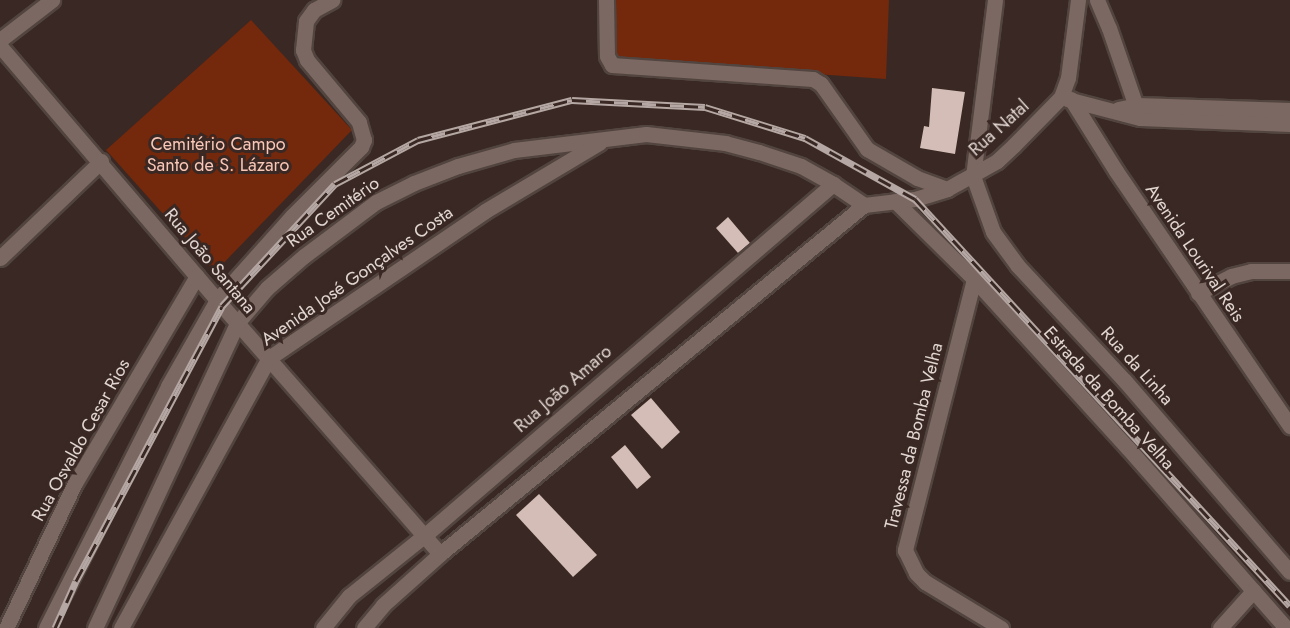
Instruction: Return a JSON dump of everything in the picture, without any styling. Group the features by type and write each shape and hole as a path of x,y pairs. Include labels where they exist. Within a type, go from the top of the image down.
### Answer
{"street":[{"path":"0,39 52,0"},
{"name":"Rua Cemitério","path":"217,300 292,216 355,156 364,140 359,122 307,60 303,50 306,21 314,10 332,0"},
{"path":"606,0 609,63 618,67 813,79 821,84 867,149 917,178 947,189"},
{"path":"974,176 995,0"},
{"name":"Rua Natal","path":"864,205 915,199 947,189 974,176 997,161 1066,98 1078,0"},
{"path":"1097,0 1138,112"},
{"name":"Rua João Santana","path":"0,46 101,161 217,300 440,554"},
{"path":"1066,98 1138,112 1290,124"},
{"name":"Avenida Lourival Reis","path":"1066,98 1290,426"},
{"path":"1138,112 1290,110"},
{"name":"Rua Cemitério","path":"95,628 237,323 267,288 304,256 376,202 414,183 458,166 514,150 646,134 725,143 801,166 864,205"},
{"name":"Avenida José Gonçalves Costa","path":"121,628 269,358 485,211 606,139"},
{"path":"0,258 101,161"},
{"name":"Rua da Linha","path":"974,176 1001,246 1132,389 1290,572"},
{"name":"Rua João Amaro","path":"323,628 349,596 424,536 833,184"},
{"name":"Estrada da Bomba Velha","path":"895,201 974,279 1286,628"},
{"path":"364,628 383,605 440,554 864,205"},
{"path":"1198,293 1232,276 1251,272 1290,271"},
{"name":"Rua Osvaldo Cesar Rios","path":"6,628 75,483 197,276"},
{"name":"Travessa da Bomba Velha","path":"974,279 905,550 916,573 925,582 1001,628"},
{"path":"46,628 168,386 217,300"},
{"path":"1220,628 1253,591"}],"green space":[{"path":"616,0 889,0 886,79 614,60"},
{"name":"Cemitério Campo Santo de S. Lázaro","path":"251,20 352,130 215,272 106,150"}],"building":[{"path":"932,88 965,92 955,154 920,148 924,126 929,127"},
{"path":"728,217 750,243 738,253 716,228"},
{"path":"651,398 680,432 662,449 631,415"},
{"path":"625,445 651,477 637,489 611,457"},
{"path":"539,494 597,555 573,577 516,515"}],"railway":[{"path":"55,628 76,581 222,306 335,184 418,140 572,100 705,107 805,138 915,199 1290,606"}]}
